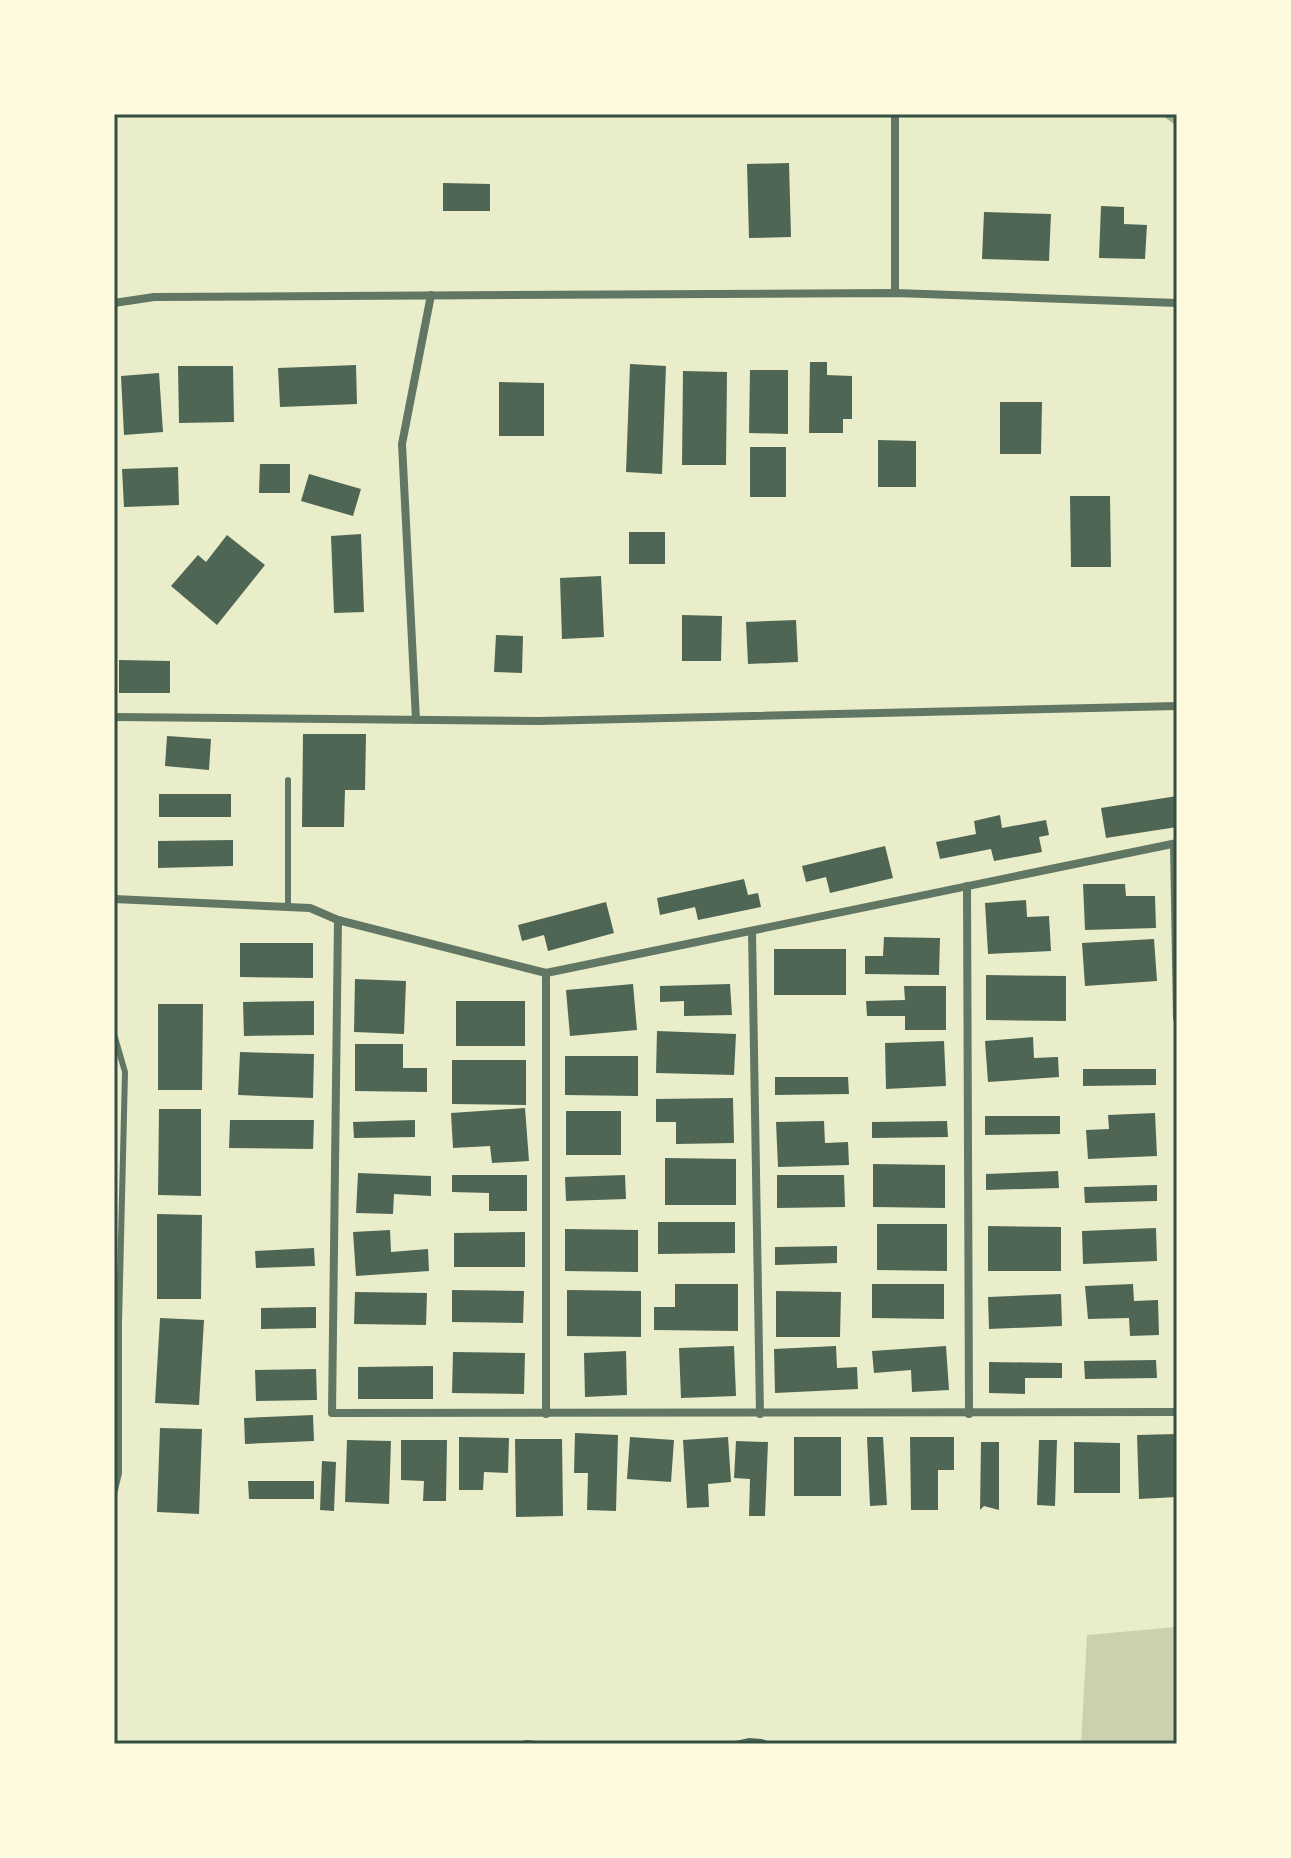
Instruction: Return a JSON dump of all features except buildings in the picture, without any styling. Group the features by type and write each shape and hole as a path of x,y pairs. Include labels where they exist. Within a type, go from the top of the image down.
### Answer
{"street":[{"path":"895,114 895,293"},
{"path":"114,303 154,297 895,293 1177,303"},
{"path":"416,720 402,444 431,295"},
{"path":"114,717 555,721 1177,706"},
{"path":"114,899 310,908 338,920 546,973 1176,844 1177,1018"},
{"path":"967,886 969,1414"},
{"path":"338,920 332,1413 1177,1412"},
{"path":"752,931 760,1414"},
{"path":"546,973 546,1414"}],"lane":[{"path":"288,780 288,907"},
{"path":"114,1034 125,1072 119,1473 114,1494"}],"green space":[{"path":"1177,1627 1177,1744 1081,1744 1087,1635"}],"waterway":[{"path":"1167,114 1177,121"}]}
